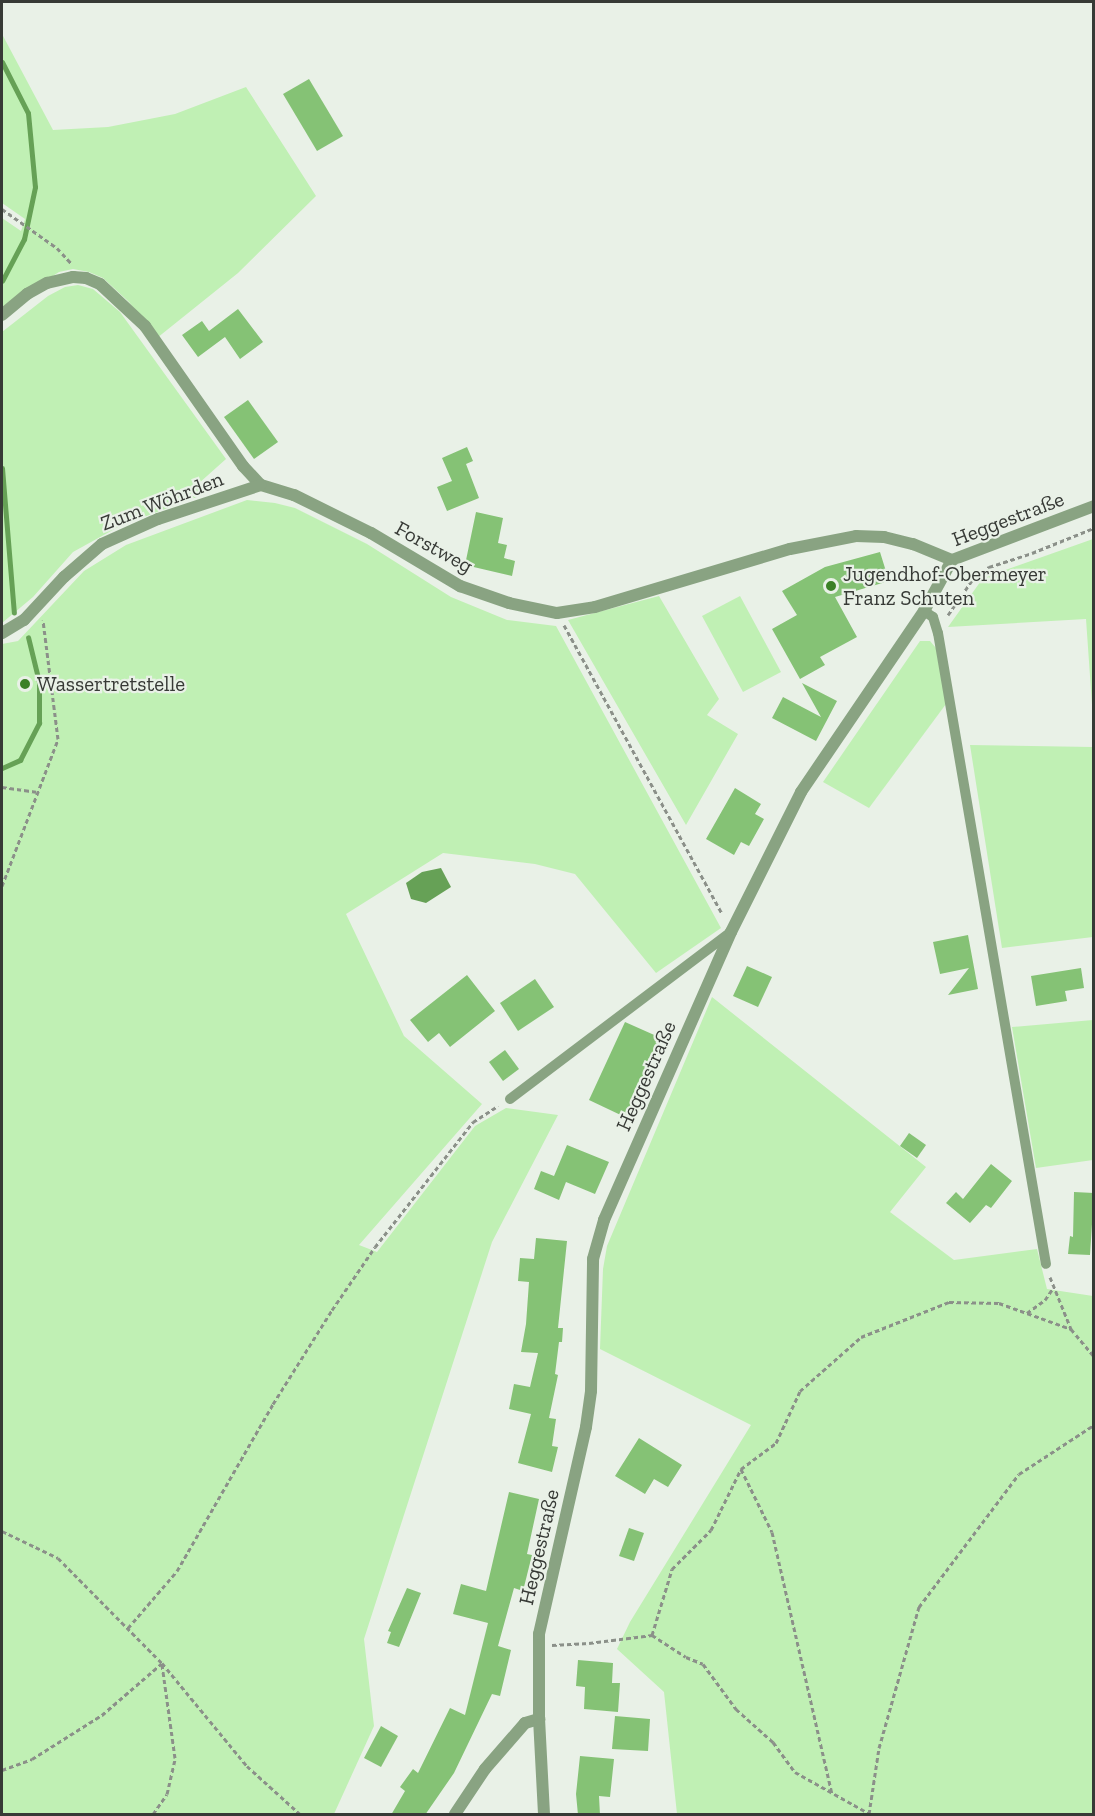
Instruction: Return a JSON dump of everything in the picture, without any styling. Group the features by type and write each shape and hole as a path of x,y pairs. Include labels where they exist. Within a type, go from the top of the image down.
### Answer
{"street":[{"path":"2,315 27,294 47,283 73,277 86,278 100,284 145,326 243,466 261,485"},
{"name":"Zum Wöhrden","path":"2,633 24,620 80,560 102,544 158,519 261,485"},
{"name":"Forstweg","path":"261,485 294,495 371,533 460,586 509,603 557,613 595,607 790,549 856,536 884,537 952,560"},
{"name":"Heggestraße","path":"544,1815 539,1719 542,1623 590,1400 593,1259 604,1220 731,932 801,792 924,610 952,560 1094,506"},
{"path":"455,1815 485,1769 525,1723 539,1719"}],"lane":[{"path":"924,610 933,617 938,633 1046,1264"},
{"path":"510,1099 731,932"}],"path":[{"path":"2,209 57,248 86,278"},
{"path":"938,633 975,576 989,567 1032,553 1094,528"},
{"path":"2,886 58,739 40,603"},
{"path":"557,613 731,932"},
{"path":"2,787 38,792"},
{"path":"128,1628 177,1571 273,1404 375,1247 473,1122 510,1099"},
{"path":"1046,1264 1053,1288 1071,1329 1094,1356"},
{"path":"1027,1313 1045,1300 1053,1288"},
{"path":"652,1635 672,1569 711,1530 741,1469 776,1443 800,1391 861,1337 949,1302 999,1303 1071,1329"},
{"path":"540,1645 589,1643 652,1635 686,1657 703,1664 736,1709 773,1742 795,1772 869,1814 879,1748 919,1606 1019,1474 1094,1425"},
{"path":"741,1469 772,1532 832,1795"},
{"path":"2,1531 58,1558 162,1663 247,1766 300,1815"},
{"path":"2,1770 32,1759 102,1715 162,1663"},
{"path":"153,1815 167,1794 175,1758 162,1663"}],"shaded area":[{"path":"2,34 53,130 108,127 175,114 246,87 316,196 238,273 157,338 129,302 103,278 73,269 59,272 2,309 2,218 21,231 25,219 2,203"},
{"path":"78,285 93,289 120,312 226,459 198,484 205,494 120,526 73,552 33,597 2,623 2,332 48,296 65,287"},
{"path":"247,500 295,508 367,544 451,597 507,620 556,626 721,928 656,973 575,874 535,864 443,853 346,914 404,1036 482,1104 359,1245 377,1252 475,1126 506,1108 558,1115 492,1242 364,1639 374,1726 334,1814 2,1814 2,644 18,641 84,571 126,545"},
{"path":"1094,539 1093,719 1086,619 948,627 983,578"},
{"path":"659,596 719,699 707,715 738,734 686,825 568,620"},
{"path":"740,596 781,672 743,692 702,616"},
{"path":"920,641 930,641 936,648 946,704 869,808 823,782"},
{"path":"970,745 1093,747 1093,937 1002,948"},
{"path":"441,868 451,887 426,903 411,899 406,883 422,872"},
{"path":"712,997 926,1167 890,1212 954,1260 1037,1249 1047,1289 1093,1296 1093,1814 677,1814 664,1692 617,1649 630,1622 751,1425 600,1349 603,1269 607,1246"},
{"path":"1093,1020 1093,1160 1036,1168 1012,1027"}],"building":[{"path":"309,79 343,136 317,151 283,94"},
{"path":"238,309 263,342 240,359 225,337 198,357 182,335 202,321 209,331"},
{"path":"248,400 278,442 254,459 224,417"},
{"path":"467,447 473,461 466,464 479,498 447,511 437,487 452,481 442,458"},
{"path":"476,512 503,518 498,543 507,545 504,558 515,561 512,576 465,565"},
{"path":"880,552 889,581 835,597 857,637 820,657 825,665 800,679 772,629 797,615 782,591 825,567"},
{"path":"802,683 837,701 816,741 772,718 783,697 821,717"},
{"path":"735,788 761,804 755,814 764,819 749,846 741,842 734,855 706,839"},
{"path":"968,935 978,989 948,995 969,968 940,974 933,942"},
{"path":"747,966 772,977 758,1007 733,996"},
{"path":"1081,968 1084,988 1065,991 1067,1001 1036,1006 1031,976"},
{"path":"467,975 495,1011 450,1047 439,1033 428,1042 410,1020"},
{"path":"535,979 554,1007 518,1031 500,1003"},
{"path":"625,1022 661,1038 627,1118 589,1100"},
{"path":"505,1050 519,1069 503,1081 489,1062"},
{"path":"909,1133 926,1145 917,1158 900,1146"},
{"path":"567,1145 609,1162 595,1194 566,1182 559,1200 534,1189 541,1171 554,1176"},
{"path":"991,1164 1012,1181 991,1208 986,1205 970,1223 946,1203 956,1192 963,1199"},
{"path":"1074,1192 1094,1193 1090,1255 1068,1254 1070,1236 1073,1237"},
{"path":"536,1238 567,1241 558,1328 563,1328 562,1342 559,1342 555,1374 558,1375 549,1418 556,1419 552,1446 558,1447 552,1472 518,1463 531,1414 509,1409 514,1384 530,1387 538,1353 521,1352 529,1282 518,1281 520,1258 534,1259"},
{"path":"639,1438 682,1465 668,1487 654,1479 645,1494 615,1476"},
{"path":"509,1492 539,1499 527,1554 532,1555 523,1591 514,1588 498,1646 511,1650 500,1696 492,1694 454,1773 425,1815 391,1815 405,1791 400,1787 413,1769 418,1773 450,1708 465,1715 488,1623 453,1614 461,1584 486,1591"},
{"path":"629,1528 644,1533 634,1561 619,1556"},
{"path":"407,1588 421,1593 399,1647 387,1643 391,1632 388,1631"},
{"path":"578,1660 613,1663 612,1683 620,1683 618,1712 584,1709 585,1687 576,1686"},
{"path":"615,1716 650,1719 648,1751 612,1749"},
{"path":"381,1726 398,1736 381,1767 364,1758"},
{"path":"580,1756 614,1759 610,1797 599,1796 600,1815 578,1815 576,1794"}],"waterway":[{"path":"2,62 28,113 35,187 24,239 2,281"},
{"path":"2,468 14,613"},
{"path":"2,768 20,760 39,723 39,682 28,637"}],"place":[{"name":"Jugendhof-Obermeyer Franz Schuten","path":"831,586"},
{"name":"Wassertretstelle","path":"25,684"}]}
